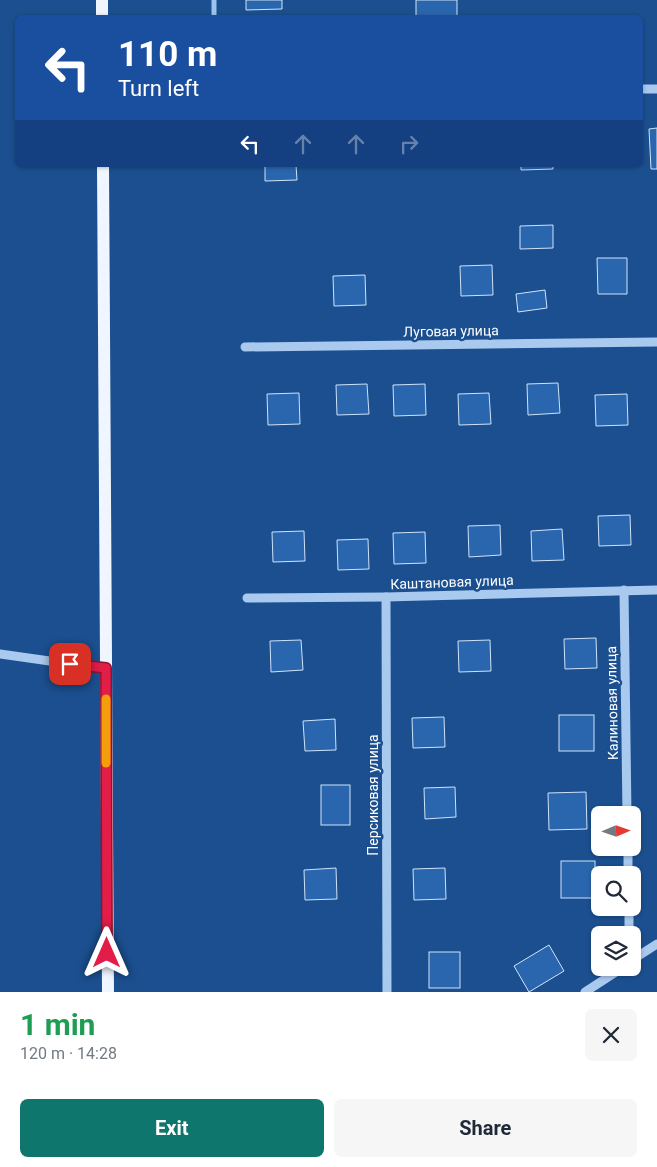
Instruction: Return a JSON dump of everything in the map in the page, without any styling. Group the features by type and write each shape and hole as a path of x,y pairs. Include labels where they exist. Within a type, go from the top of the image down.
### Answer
{"main road":[{"path":"102,0 102,15"},
{"path":"103,167 108,992"}],"lane":[{"path":"643,89 657,89"},
{"name":"Луговая улица","path":"245,347 657,342"},
{"name":"Калиновая улица","path":"624,590 627,806"},
{"name":"Каштановая улица","path":"247,598 386,597 657,590"},
{"name":"Персиковая улица","path":"386,597 386,992"},
{"path":"0,654 106,668"},
{"path":"641,954 657,944"},
{"path":"585,992 610,976"}],"building":[{"path":"246,0 282,0 282,9 246,10"},
{"path":"416,0 457,0 457,15 416,15"},
{"path":"657,128 657,169 651,169 649,129"},
{"path":"265,167 296,167 297,180 265,181"},
{"path":"521,167 553,167 553,169 521,170"},
{"path":"553,225 553,248 520,249 520,226"},
{"path":"597,258 627,258 627,294 598,294"},
{"path":"492,265 493,295 461,296 460,266"},
{"path":"365,275 366,305 334,306 333,276"},
{"path":"545,290 547,308 518,312 516,294"},
{"path":"558,383 560,413 528,415 527,384"},
{"path":"367,384 369,414 337,415 336,385"},
{"path":"425,384 426,415 394,416 393,385"},
{"path":"299,393 300,424 268,425 267,394"},
{"path":"489,393 491,424 459,425 458,394"},
{"path":"627,394 628,425 596,426 595,395"},
{"path":"630,515 631,545 599,546 598,516"},
{"path":"500,525 501,555 469,557 468,526"},
{"path":"562,529 564,560 532,561 531,531"},
{"path":"304,531 305,561 273,562 272,532"},
{"path":"425,532 426,563 394,564 393,533"},
{"path":"368,539 369,569 338,570 337,540"},
{"path":"596,638 597,668 565,669 564,639"},
{"path":"301,640 303,670 271,672 270,641"},
{"path":"490,640 491,671 459,672 458,641"},
{"path":"559,715 594,715 594,751 559,751"},
{"path":"444,717 445,747 413,748 412,718"},
{"path":"335,719 336,750 305,751 303,721"},
{"path":"321,785 350,785 350,825 321,825"},
{"path":"455,787 456,817 425,819 424,788"},
{"path":"586,792 587,829 549,830 548,793"},
{"path":"561,861 595,861 595,866 591,866 591,898 561,898"},
{"path":"336,868 337,899 305,900 304,870"},
{"path":"445,868 446,899 414,900 413,869"},
{"path":"549,945 564,971 529,992 514,966"},
{"path":"429,952 460,952 460,988 429,988"}],"waterway":[{"path":"214,0 214,15"}],"slow traffic":[{"path":"106,699 106,763"}],"route":[{"path":"70,664 106,668 107,953"}]}
